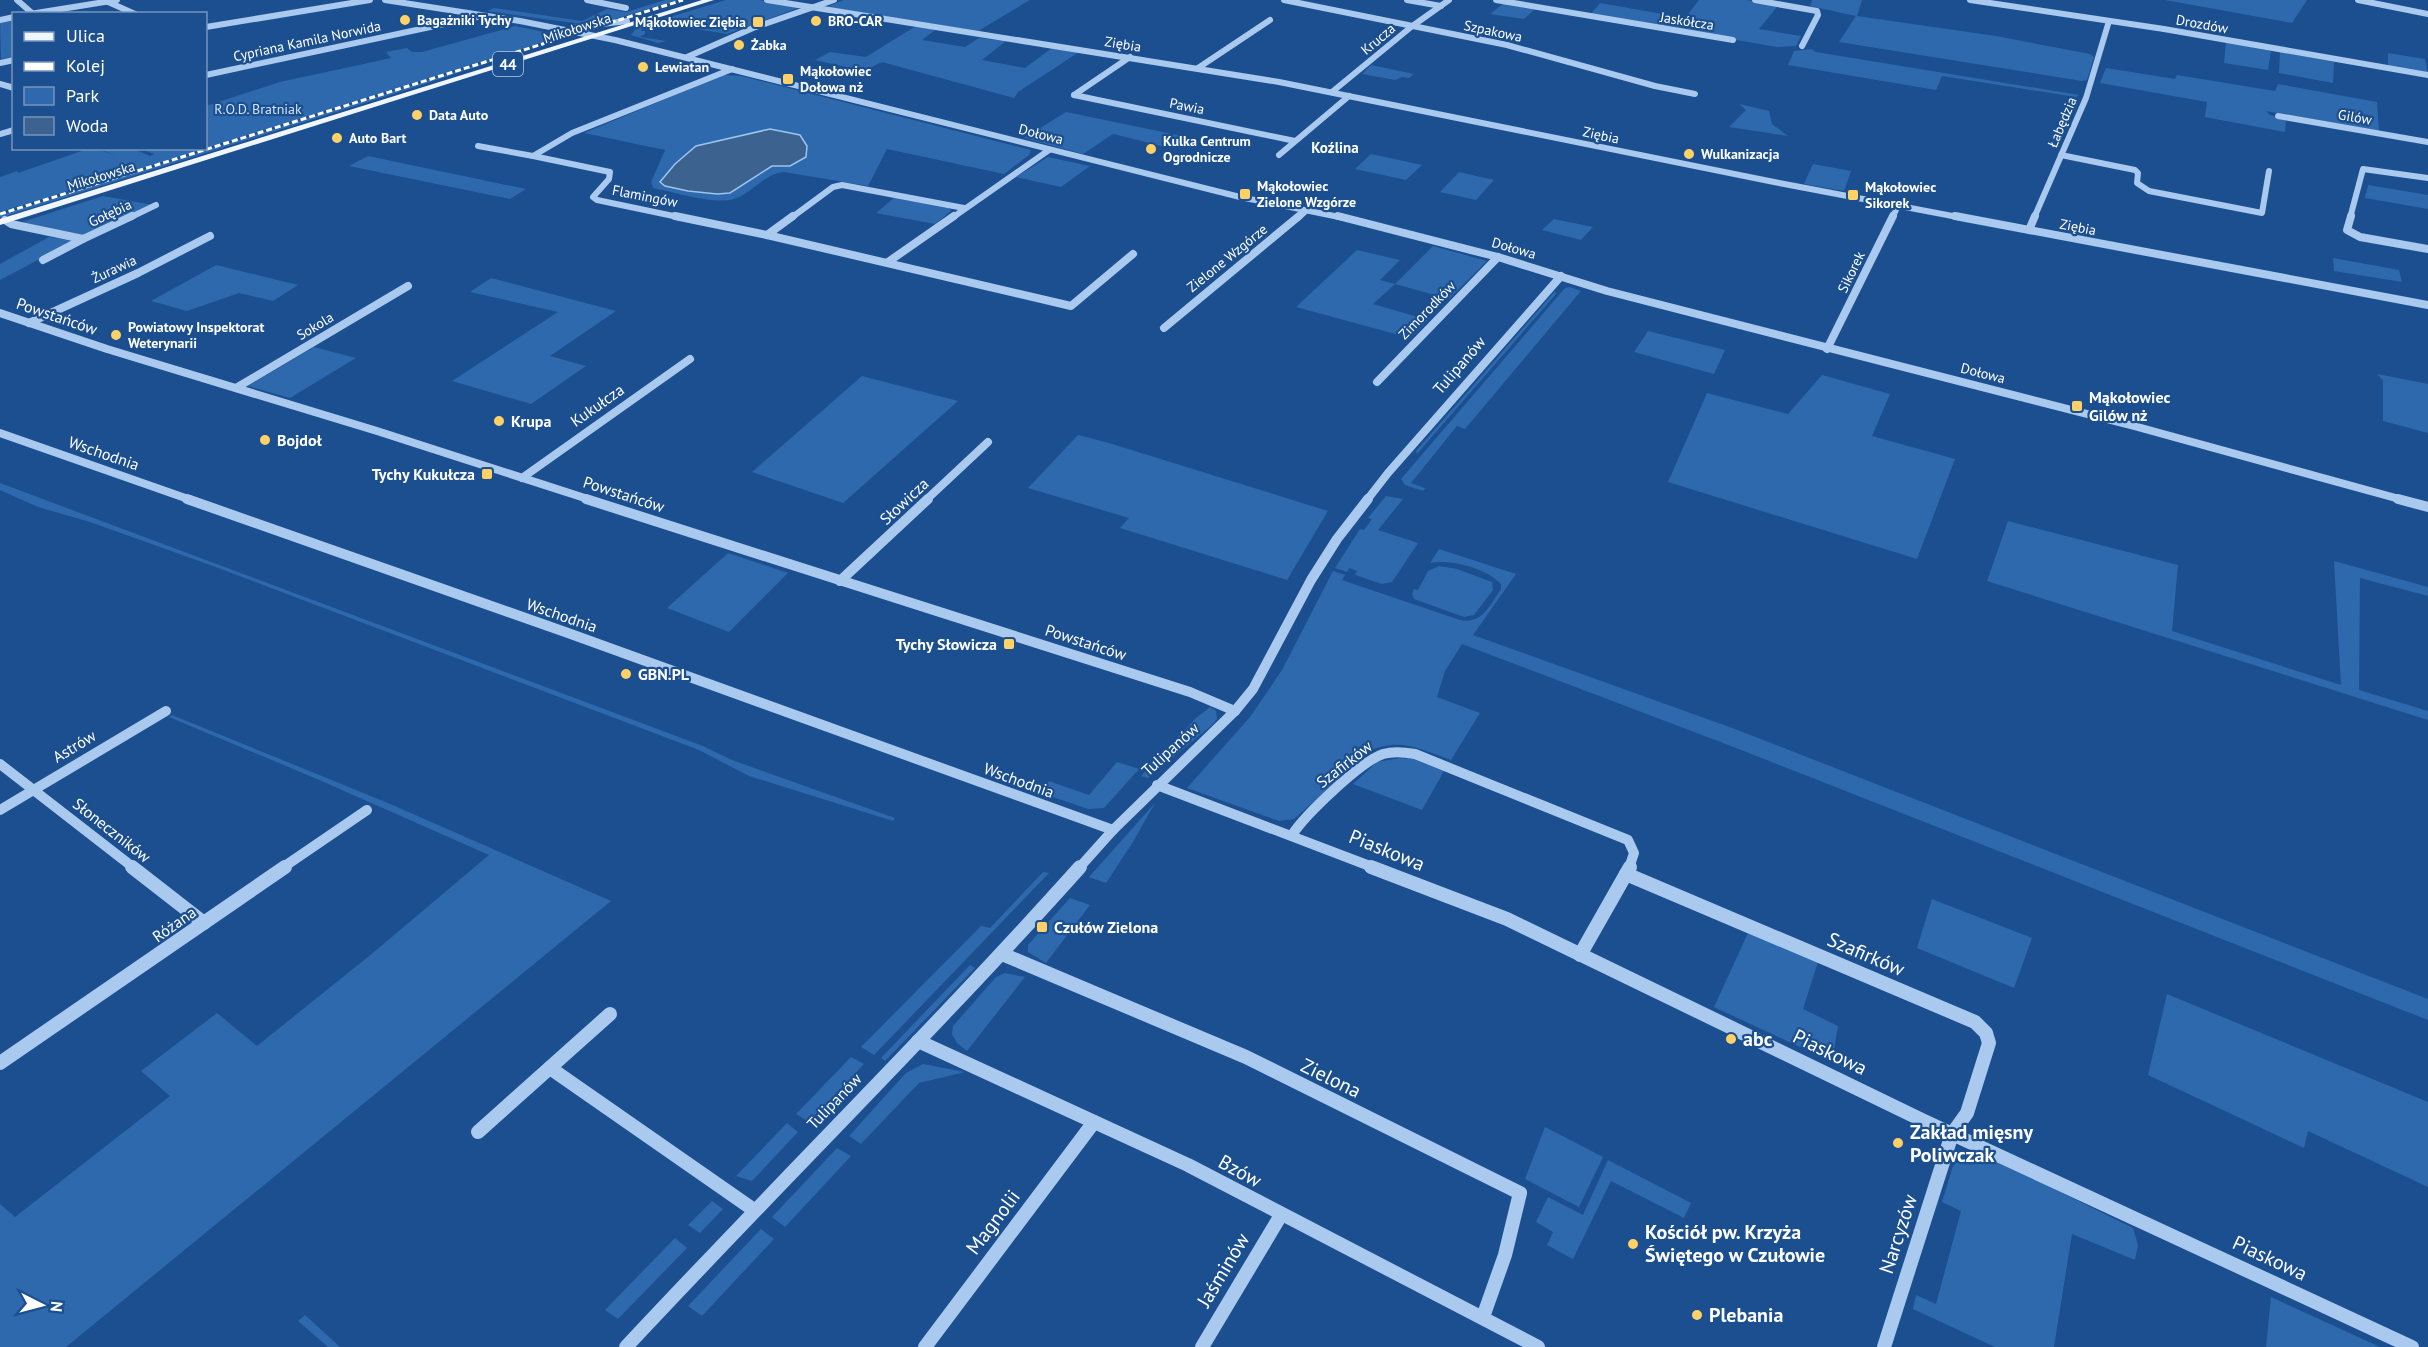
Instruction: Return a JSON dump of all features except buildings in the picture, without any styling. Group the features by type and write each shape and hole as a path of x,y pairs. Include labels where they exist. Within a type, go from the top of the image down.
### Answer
{"main road":[{"name":"Mikołowska","path":"417,90 462,79 597,36 698,0"},
{"name":"Mikołowska","path":"2,221 417,90 588,33 710,0"}],"street":[{"path":"17,0 30,12"},
{"path":"37,12 117,0"},
{"path":"207,27 370,0"},
{"path":"385,0 556,27 631,23"},
{"path":"587,0 626,8"},
{"name":"Ziębia","path":"766,0 1198,68 1332,92 1898,206 2428,305"},
{"path":"687,57 753,28 834,0"},
{"name":"Szpakowa","path":"1284,0 1508,45 1655,86 1695,94"},
{"path":"1407,0 1441,6 1449,0"},
{"name":"Jaskółcza","path":"1496,0 1733,40"},
{"path":"1755,0 1818,11 1802,46"},
{"name":"Drozdów","path":"1970,0 2428,75"},
{"path":"2358,0 2428,14"},
{"path":"105,1 130,12"},
{"name":"Krucza","path":"1332,92 1411,27 1441,6"},
{"name":"Cypriana Kamila Norwida","path":"207,75 483,15"},
{"path":"1198,68 1270,20"},
{"name":"Łabędzia","path":"2029,230 2091,83 2109,21"},
{"path":"631,23 625,34 635,45"},
{"name":"Dołowa","path":"556,27 732,68 1240,197 1308,210 1498,257 1607,291 2134,426 2428,507"},
{"name":"Pawia","path":"1130,57 1074,96 1295,141"},
{"path":"533,156 572,133 732,68"},
{"path":"1279,154 1349,96"},
{"name":"Gilów","path":"2278,116 2428,142"},
{"name":"Flamingów","path":"478,146 610,172 609,179 593,197 597,200 888,262 1071,306 1133,254"},
{"path":"888,262 1049,150"},
{"path":"2061,155 2134,170 2138,173 2137,183 2149,191 2262,213 2269,171"},
{"path":"2428,178 2376,168 2363,169 2347,230 2360,237 2428,249"},
{"path":"767,235 833,187 842,185 964,207"},
{"name":"Gołębia","path":"2,221 11,225 83,239 156,205"},
{"name":"Sikorek","path":"1827,349 1898,206"},
{"name":"Zielone Wzgórze","path":"1164,328 1308,210"},
{"name":"Żurawia","path":"29,323 138,273 210,236"},
{"path":"44,260 83,239"},
{"name":"Zimorodków","path":"1377,382 1498,257"},
{"name":"Tulipanów","path":"627,1347 754,1210 1002,954 1113,830 1235,711 1258,681 1311,580 1337,538 1379,484 1561,276"},
{"name":"Sokola","path":"236,388 408,286"},
{"name":"Powstańców","path":"0,313 85,343 522,478 1190,692 1235,711"},
{"name":"Kukułcza","path":"522,478 690,358"},
{"name":"Wschodnia","path":"0,433 568,633 1113,830"},
{"name":"Słowicza","path":"840,581 988,442"},
{"name":"Astrów","path":"0,810 166,711"},
{"name":"Szafirków","path":"1292,835 1301,821 1369,761 1381,753 1402,751 1415,754 1628,840 1635,848 1635,855 1580,955"},
{"name":"Słoneczników","path":"0,764 204,923"},
{"name":"Piaskowa","path":"1157,785 1507,919 1952,1134 2412,1347"},
{"name":"Różana","path":"0,1063 367,810"},
{"name":"Szafirków","path":"1626,874 1975,1022 1982,1028 1989,1043 1967,1113 1952,1134"},
{"name":"Zielona","path":"1002,954 1246,1058 1520,1193 1504,1255 1483,1317"},
{"path":"478,1132 610,1014"},
{"name":"Bzów","path":"918,1041 1188,1165 1538,1347"},
{"path":"550,1068 754,1210"},
{"name":"Magnolii","path":"925,1347 1094,1122"},
{"name":"Narcyzów","path":"1884,1347 1952,1134"},
{"name":"Jaśminów","path":"1202,1347 1281,1215"}],"green space":[{"path":"665,0 679,0 605,22 581,24 487,11 494,8 582,21 607,9 626,12"},
{"path":"726,0 759,0 801,7 727,34 659,23 642,28 641,31 645,31 645,34 640,37 666,41 658,43 631,35 637,27"},
{"path":"844,0 1030,0 978,31 827,7"},
{"path":"1699,0 1746,0 1796,7 1795,10 1777,7 1759,29 1801,36 1796,46 1777,47 1590,15 1600,3 1685,18"},
{"path":"1812,0 1862,0 1857,16 1996,36 2090,54 2094,57 2087,80 2082,81 1839,42 1856,16 1810,6"},
{"path":"2165,0 2307,0 2292,23"},
{"path":"1504,3 1536,8 1524,19 1490,14"},
{"path":"12,19 12,57 1,59 0,22"},
{"name":"R.O.D. Bratniak","path":"515,26 549,33 553,37 550,40 207,148 207,106 280,82 391,58 386,52 407,48 412,52 422,52"},
{"path":"916,26 935,30 922,40 965,47 979,38 1006,41 982,60 1025,68 1052,48 1079,52 1018,92 1014,98 882,62 864,71 815,60 830,52 866,57"},
{"path":"550,42 419,86 0,218 0,215"},
{"path":"2226,42 2271,51 2268,70 2224,63"},
{"path":"1811,49 1816,52 2079,95 2076,97 1942,76 1936,90 1788,65 1794,51"},
{"path":"2280,52 2334,62 2333,83 2279,73"},
{"path":"2388,53 2425,59 2428,73 2388,66"},
{"path":"1371,65 1414,74 1409,78 1402,77 1395,80 1362,74"},
{"path":"2106,68 2175,79 2177,75 2275,91 2278,84 2377,102 2379,131 2266,111 2270,115 2286,120 2285,132 2205,117 2207,102 2100,83"},
{"path":"723,75 741,76 1031,150 1029,155 1004,174 887,149 868,186 784,172 770,176 747,193 734,199 716,200 653,188 651,182 665,150 584,133","holes":["770,129 800,135 807,146 806,151 790,166 772,166 730,193 688,191 696,146"]},
{"path":"1739,104 1769,111 1772,124 1788,136 1729,127 1746,110"},
{"path":"1066,112 1182,136 1165,147 1113,134 1083,154 1024,138"},
{"path":"84,150 101,150 116,156 102,150 136,150 150,156 154,154 144,150 201,150 0,212 0,177 17,171 18,173"},
{"path":"1371,154 1422,165 1406,180 1355,169"},
{"path":"368,156 526,189 510,199 349,166"},
{"path":"1048,157 1090,166 1061,187 1016,177"},
{"path":"1813,164 1851,171 1844,191 1804,184"},
{"path":"1459,172 1494,180 1476,200 1440,192"},
{"path":"2368,185 2428,195 2428,209 2365,198"},
{"path":"103,196 153,205 82,237 22,222"},
{"path":"895,197 949,208 951,211 935,224 876,213"},
{"path":"1554,219 1593,227 1581,240 1542,230"},
{"path":"49,237 74,241 0,280 0,264"},
{"path":"1433,246 1487,261 1449,299 1395,284"},
{"path":"1357,250 1400,260 1380,280 1395,284 1373,304 1428,320 1410,338 1296,307"},
{"path":"2333,258 2399,270 2402,282 2334,271"},
{"path":"216,265 298,285 273,301 239,293 187,311 151,301"},
{"path":"491,278 616,311 550,356 586,366 531,404 452,381 558,312 470,292"},
{"path":"1570,287 1581,291 1465,429 1457,426 1411,483 1425,488 1423,491 1405,485 1401,479 1565,288"},
{"path":"1555,291 1556,294 1417,454 1416,451"},
{"path":"1648,331 1725,350 1714,374 1634,352"},
{"path":"314,347 356,358 290,398 248,386"},
{"path":"2377,374 2428,384 2428,433 2383,421 2383,380"},
{"path":"1822,375 1890,394 1872,436 1955,459 1917,559 1668,482 1707,393 1788,414"},
{"path":"862,376 958,401 843,503 752,472"},
{"path":"1078,435 1328,511 1287,580 1120,528 1129,518 1028,488"},
{"path":"0,483 703,746 732,760 895,818 893,821 749,776 699,750 213,566 90,522 38,507 0,490"},
{"path":"1386,496 1403,499 1378,530 1418,543 1392,582 1382,584 1355,575 1357,571 1349,568 1347,572 1335,568 1360,529 1364,530 1372,519 1368,518"},
{"path":"2008,521 2178,565 2172,631 2341,685 2334,561 2428,587 2428,596 2360,578 2359,690 2428,711 2428,720 1987,581"},
{"path":"1439,549 1516,574 1473,635 1735,729 2428,999 2428,1020 1731,746 1462,644 1445,671 1437,697 1480,713 1451,760 1411,746 1381,747 1370,751 1294,819 1279,821 1187,788 1250,717 1282,670 1333,571 1345,575 1342,580 1460,620 1468,621 1485,612 1501,589 1501,584 1487,573 1468,566 1448,562 1430,563"},
{"path":"728,553 788,573 729,632 667,608"},
{"path":"1439,566 1457,569 1492,582 1493,590 1474,615 1464,617 1414,599 1412,594 1414,589 1418,590 1428,571"},
{"path":"1210,707 1216,711 1217,719 1212,725 1148,778 1141,776 1196,718"},
{"path":"172,715 388,803 611,901 66,1347 0,1347 0,1204 15,1217 170,1096 141,1071 217,1013 257,1046 489,855 169,717"},
{"path":"1400,758 1413,759 1444,771 1422,810 1353,784 1377,762"},
{"path":"1117,762 1139,769 1104,808 1088,809 1041,793 1049,781 1089,795"},
{"path":"1155,803 1106,883 1089,877"},
{"path":"1043,872 1049,873 874,1055 861,1047 981,926 990,928"},
{"path":"1070,898 1090,905 1046,963 1028,952 1028,945"},
{"path":"1932,899 2032,938 2014,988 1917,948"},
{"path":"1748,933 1818,962 1803,1009 1838,1026 1832,1062 1714,1007"},
{"path":"970,965 975,968 885,1061 881,1058"},
{"path":"1005,973 1025,977 967,1051 957,1043 952,1034 953,1026 996,977"},
{"path":"2167,994 2428,1102 2428,1187 2308,1131 2304,1148 2148,1075"},
{"path":"851,1057 864,1064 809,1122 796,1114"},
{"path":"923,1064 965,1072 919,1083 861,1144 849,1136 906,1073"},
{"path":"787,1123 798,1132 752,1181 736,1176"},
{"path":"1545,1127 1603,1157 1579,1207 1525,1179"},
{"path":"837,1148 851,1156 785,1227 772,1217"},
{"path":"1981,1153 2133,1228 2138,1245 2135,1260 2072,1234 2054,1347 1995,1347 1913,1309 1916,1295 1936,1304 1961,1211 1942,1202 1953,1166 1963,1155"},
{"path":"1608,1160 1691,1203 1684,1218 1611,1181 1573,1259 1547,1245 1553,1232 1536,1222 1548,1197 1583,1215"},
{"path":"712,1201 723,1209 700,1233 688,1225"},
{"path":"761,1229 774,1239 702,1316 688,1306"},
{"path":"675,1238 687,1248 618,1319 605,1310"},
{"path":"2271,1297 2380,1347 2266,1347"},
{"path":"305,1315 340,1347 328,1347 298,1321"}],"water":[{"path":"770,129 800,135 807,146 806,157 790,166 772,166 730,193 688,191 665,186 660,182 675,164 696,146"}],"railway":[{"path":"207,149 683,0"},
{"path":"0,214 204,150"}],"place":[{"name":"Bagażniki Tychy","path":"405,20"},
{"name":"BRO-CAR","path":"816,21"},
{"name":"Mąkołowiec Ziębia","path":"758,22"},
{"name":"Żabka","path":"739,45"},
{"name":"Lewiatan","path":"643,67"},
{"name":"Mąkołowiec Dołowa nż","path":"788,79"},
{"name":"Data Auto","path":"417,115"},
{"name":"Auto Bart","path":"337,138"},
{"name":"Kulka Centrum Ogrodnicze","path":"1151,149"},
{"name":"Wulkanizacja","path":"1689,154"},
{"name":"Mąkołowiec Zielone Wzgórze","path":"1245,194"},
{"name":"Mąkołowiec Sikorek","path":"1853,195"},
{"name":"Powiatowy Inspektorat Weterynarii","path":"116,335"},
{"name":"Mąkołowiec Gilów nż","path":"2077,406"},
{"name":"Krupa","path":"499,421"},
{"name":"Bojdoł","path":"265,440"},
{"name":"Tychy Kukułcza","path":"487,474"},
{"name":"Tychy Słowicza","path":"1009,644"},
{"name":"GBN.PL","path":"626,674"},
{"name":"Czułów Zielona","path":"1042,927"},
{"name":"abc","path":"1731,1039"},
{"name":"Zakład mięsny Poliwczak","path":"1898,1143"},
{"name":"Kościół pw. Krzyża Świętego w Czułowie","path":"1633,1244"},
{"name":"Plebania","path":"1697,1315"}],"district":[{"name":"Koźlina","path":"1335,147"}]}
